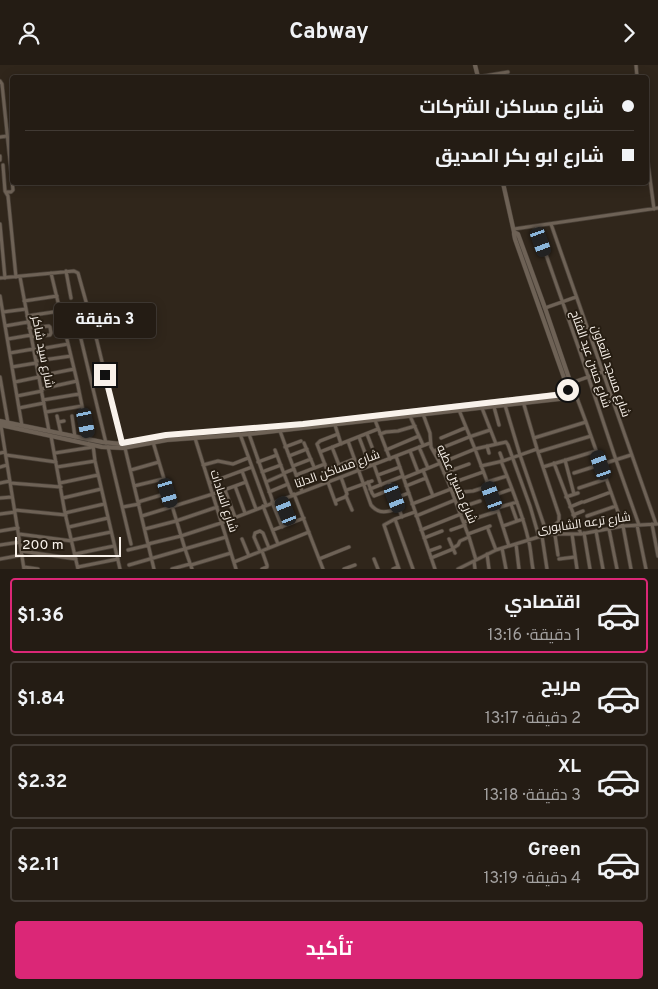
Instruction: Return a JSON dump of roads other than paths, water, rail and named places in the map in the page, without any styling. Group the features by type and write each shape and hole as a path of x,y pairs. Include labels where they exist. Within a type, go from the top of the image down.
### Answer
{"street":[{"path":"490,75 508,72"},
{"path":"0,81 2,83 2,109 10,164 2,165"},
{"path":"0,137 7,136"},
{"name":"شارع سيد شاكر","path":"2,165 8,195 18,277 78,568"},
{"path":"514,230 656,208 649,166"},
{"path":"6,192 12,190 12,185"},
{"path":"503,185 515,239 568,389 566,393"},
{"path":"0,224 5,278"},
{"name":"شارع مسجد التعاون","path":"551,224 655,524 658,556"},
{"name":"شارع حسن عبد الفتاح","path":"536,226 638,525 646,569"},
{"path":"514,230 518,234 545,308 571,383 572,394"},
{"path":"0,279 66,271 74,271 79,274 139,503 154,569"},
{"path":"66,271 71,298"},
{"path":"51,273 80,393 89,440"},
{"path":"0,296 22,426"},
{"path":"24,301 57,296"},
{"path":"545,308 576,297"},
{"path":"69,310 87,305"},
{"path":"3,312 26,309"},
{"path":"27,316 60,311"},
{"path":"72,321 90,317"},
{"path":"5,326 28,322"},
{"path":"8,339 50,335 51,333 49,326 29,328"},
{"path":"76,335 94,330"},
{"path":"81,334 131,544"},
{"path":"10,353 68,344"},
{"path":"12,367 71,356"},
{"path":"15,382 74,369"},
{"path":"571,383 602,372"},
{"path":"0,377 8,423"},
{"path":"17,396 77,381"},
{"path":"19,408 80,393"},
{"path":"124,446 166,435 334,425 494,407 566,393 572,394 577,398 623,526 631,569"},
{"path":"55,453 93,446 124,446 166,440 280,431 303,426 523,401 566,398 572,394"},
{"path":"505,405 547,534 560,518 523,401"},
{"path":"46,413 82,406"},
{"path":"494,407 499,425"},
{"path":"482,408 496,444"},
{"path":"459,411 498,509 509,546"},
{"name":"شارع حسين عطيه","path":"423,415 430,433 430,443 452,491 469,536 475,569"},
{"path":"57,416 61,434"},
{"path":"72,416 76,437"},
{"path":"410,416 419,436 428,468"},
{"path":"375,420 390,459"},
{"path":"59,422 64,421"},
{"path":"534,438 586,422"},
{"path":"0,424 8,423 22,426 93,446"},
{"path":"0,424 50,434 61,434 108,445"},
{"path":"0,424 24,568 38,569"},
{"path":"334,425 341,444"},
{"path":"320,452 367,434 398,431 415,426"},
{"path":"441,438 466,427"},
{"path":"434,451 490,430"},
{"path":"280,431 302,491"},
{"path":"240,434 278,544"},
{"path":"249,434 282,527"},
{"path":"338,434 317,444 336,502 346,496"},
{"path":"367,434 372,447"},
{"path":"386,450 419,436"},
{"path":"481,466 591,436"},
{"path":"358,437 371,466 378,475 381,485"},
{"name":"شارع السادات","path":"195,438 235,569"},
{"path":"348,441 368,501 374,509 387,512 399,508"},
{"path":"153,442 191,566"},
{"path":"285,447 303,442 314,467"},
{"name":"شارع مساكن الدلتا","path":"128,551 222,523 293,494 430,443"},
{"path":"370,489 475,449 508,443 541,536 547,569"},
{"path":"93,446 104,504 120,569"},
{"path":"487,446 489,453"},
{"path":"332,447 339,465"},
{"path":"289,456 307,449"},
{"path":"275,450 304,518 322,569"},
{"path":"410,451 418,472"},
{"path":"543,467 596,451"},
{"path":"0,453 56,462"},
{"path":"500,453 529,540 533,569"},
{"path":"258,462 277,455"},
{"path":"574,473 631,455"},
{"path":"396,456 435,569"},
{"path":"203,465 218,461 233,463 248,458"},
{"path":"266,482 311,459"},
{"path":"327,470 354,459"},
{"path":"565,460 576,493 566,497"},
{"path":"57,467 95,461"},
{"path":"130,470 159,462"},
{"path":"296,475 324,463"},
{"path":"554,463 582,534 590,569"},
{"path":"444,473 469,464"},
{"path":"0,467 7,465"},
{"path":"262,472 281,465"},
{"path":"209,483 252,467"},
{"path":"378,475 400,467"},
{"path":"423,470 433,496"},
{"path":"242,471 256,509"},
{"path":"449,484 483,472"},
{"path":"0,483 61,485 98,475"},
{"path":"412,504 452,491 473,491 507,476"},
{"path":"342,477 347,490 346,496 352,510"},
{"path":"406,486 426,478"},
{"path":"134,486 164,479"},
{"path":"579,488 606,479"},
{"path":"562,484 571,481"},
{"path":"142,516 246,482"},
{"path":"347,490 370,482 370,489 374,495 392,489"},
{"path":"389,482 402,517"},
{"path":"269,491 288,484"},
{"path":"235,486 246,513"},
{"path":"63,498 101,489"},
{"path":"225,489 235,517"},
{"path":"492,496 512,489"},
{"path":"570,507 611,492"},
{"path":"123,507 168,493"},
{"path":"395,498 409,493"},
{"path":"0,499 12,497"},
{"path":"282,499 291,523"},
{"path":"393,569 399,568 384,524 455,500"},
{"path":"458,508 480,501"},
{"path":"451,530 517,502"},
{"path":"0,514 15,511 66,514 104,504"},
{"path":"511,504 517,521"},
{"path":"587,516 616,506"},
{"path":"145,529 217,507"},
{"path":"573,515 583,511"},
{"path":"421,530 461,514"},
{"path":"69,527 108,518"},
{"path":"273,530 304,518"},
{"path":"395,519 413,569"},
{"path":"503,526 522,519"},
{"name":"شارع ترعه الشابورى","path":"459,569 502,547 547,534 582,534 623,526 655,524"},
{"path":"431,558 453,548 460,541 489,527 496,550"},
{"path":"0,531 18,528"},
{"path":"609,529 616,569"},
{"path":"264,568 268,565 254,538 255,533 261,531 268,548"},
{"path":"424,538 442,531"},
{"path":"596,531 603,569"},
{"path":"19,533 72,541 111,532"},
{"path":"234,562 309,532"},
{"path":"572,534 577,569"},
{"path":"555,535 558,557 575,557"},
{"path":"129,565 226,537"},
{"path":"242,539 248,556"},
{"path":"449,539 455,553"},
{"path":"0,545 20,542"},
{"path":"516,544 519,569"},
{"path":"75,554 114,546"},
{"path":"319,559 349,547"},
{"path":"429,551 440,547"},
{"path":"502,547 506,569"},
{"path":"0,559 22,553 76,559"},
{"path":"172,569 191,566 231,553"},
{"path":"487,554 489,569"},
{"path":"78,568 118,559"},
{"path":"374,559 378,569"},
{"path":"135,563 137,569"},
{"path":"344,569 355,565"}]}
